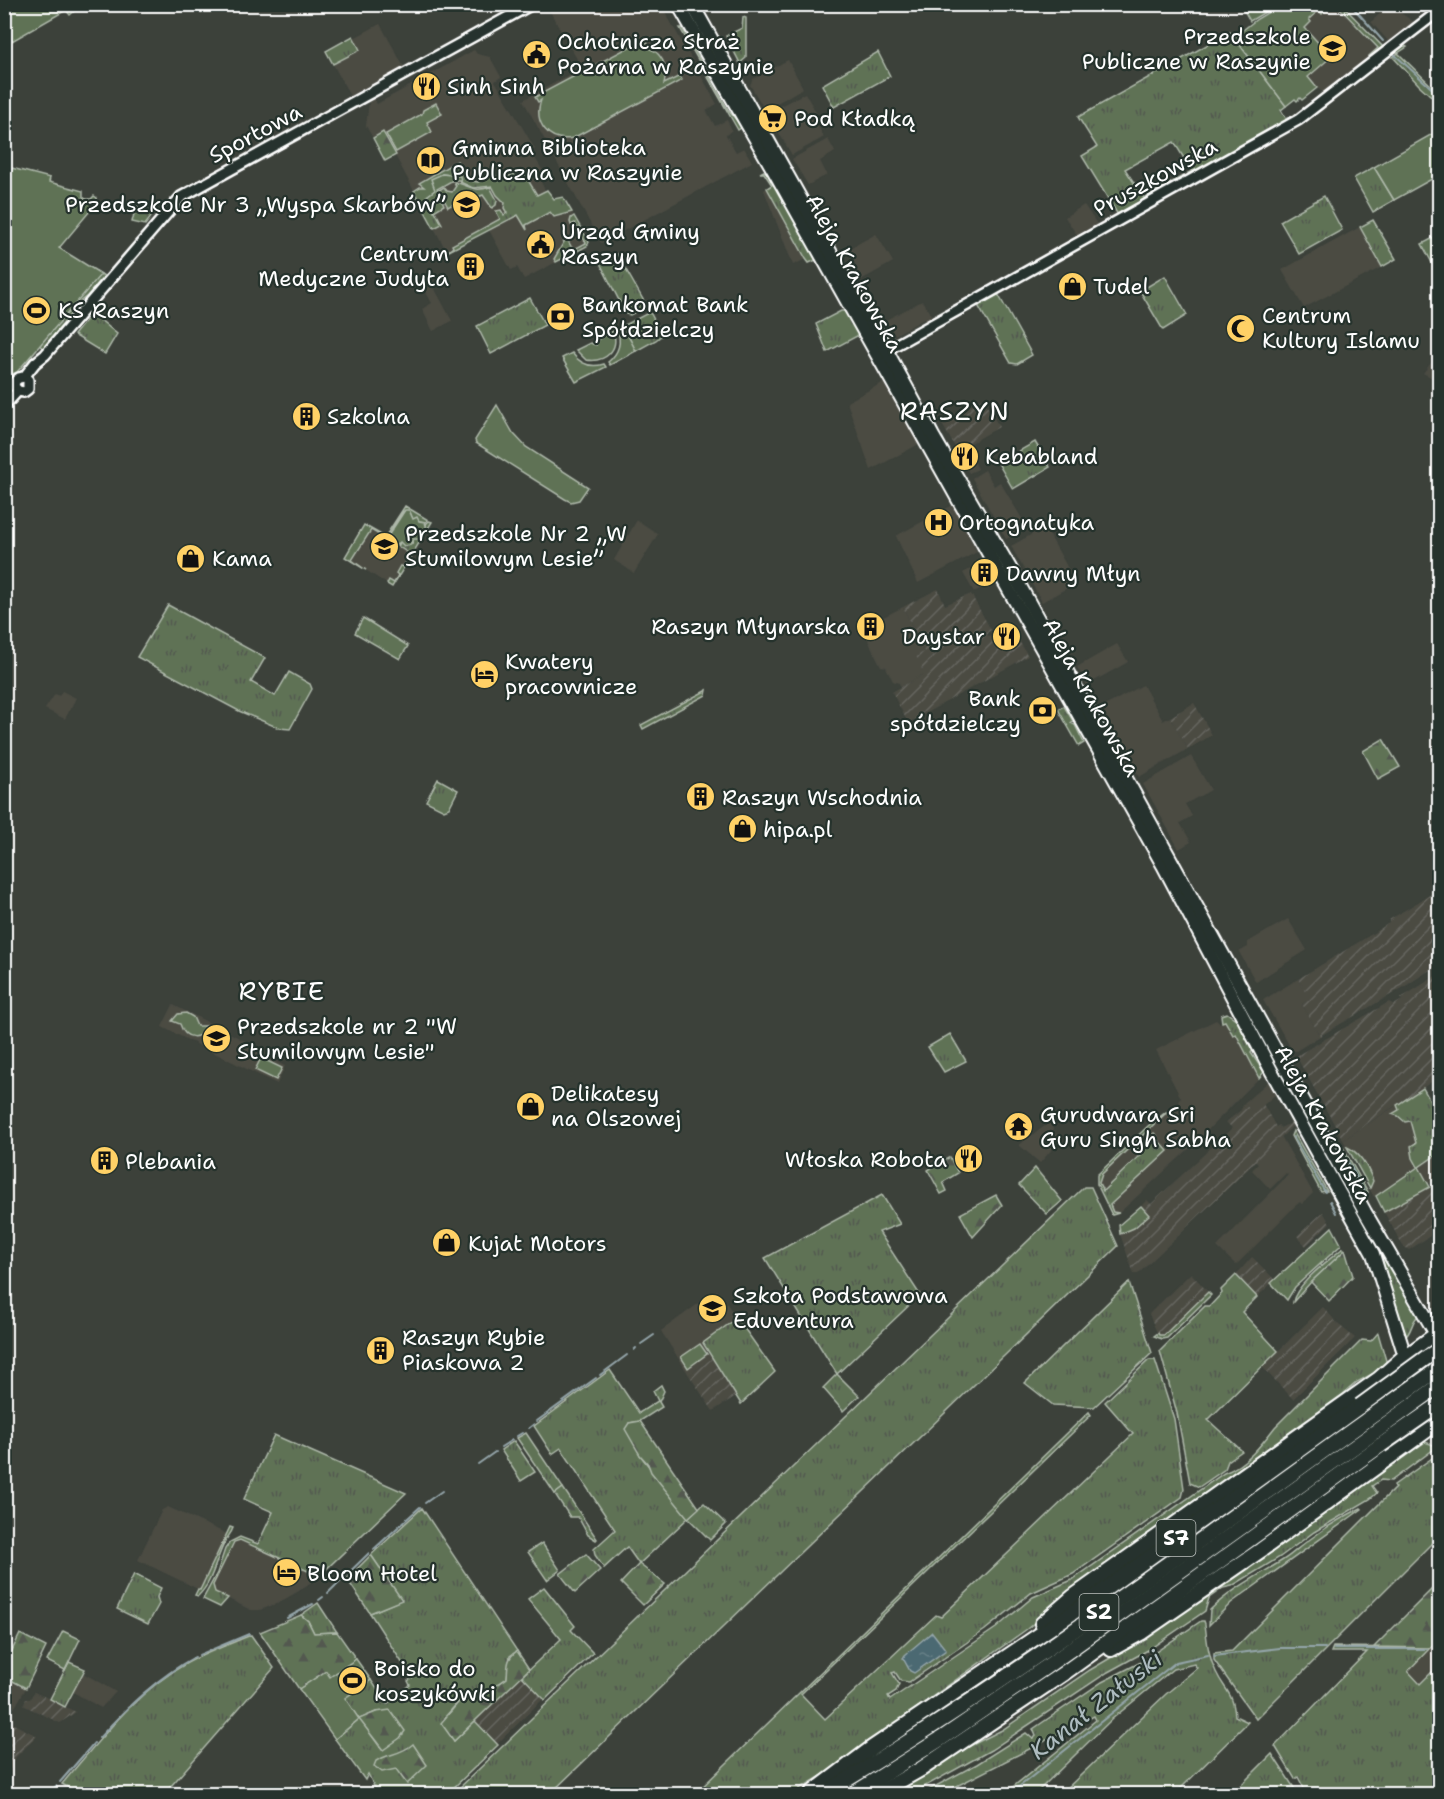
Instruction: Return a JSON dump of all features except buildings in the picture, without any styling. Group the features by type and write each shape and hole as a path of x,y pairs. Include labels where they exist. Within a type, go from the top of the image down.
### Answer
{"highway":[{"name":"S7","path":"811,1794 872,1748 990,1670 1440,1348"},
{"path":"990,1670 1073,1598 1379,1379 1405,1356"},
{"name":"S2","path":"823,1794 1000,1681 1437,1370"},
{"name":"S2","path":"853,1794 942,1738 1046,1667 1440,1385"},
{"name":"S7","path":"877,1794 921,1769 1064,1673 1440,1404"},
{"path":"1064,1673 1142,1632 1439,1422"}],"main road":[{"name":"Aleja Krakowska","path":"678,4 1010,568 1083,705 1365,1212 1438,1335"},
{"name":"Aleja Krakowska","path":"692,4 837,264 882,353 1373,1254 1405,1356 1420,1390 1439,1422"},
{"path":"1405,1356 1438,1335"}],"street":[{"name":"Sportowa","path":"16,389 16,379 26,379 35,363 45,355 181,196 532,4"},
{"name":"Pruszkowska","path":"882,353 1298,120 1439,11"},
{"path":"4,397 16,389"},
{"path":"4,406 16,389"}],"shaded area":[{"path":"554,4 661,5 717,104 706,110 715,126 727,120 732,130 726,135 736,152 744,148 752,162 601,243 523,100 582,68 548,8"},
{"name":"Przedszkole Publiczne w Raszynie","path":"1282,5 1337,5 1378,50 1324,93 1317,88 1262,17"},
{"path":"1389,5 1414,22 1389,42 1371,22"},
{"path":"380,24 404,67 350,96 333,64 360,50 354,38"},
{"path":"474,50 477,54 490,57 501,77 495,81 535,149 521,158 523,160 532,155 535,158 543,171 537,175 545,190 554,199 563,197 589,242 587,246 524,279 517,267 511,270 489,230 447,252 383,133 373,138 366,126 369,102 374,99 377,104"},
{"path":"788,60 803,88 765,110 750,85 753,79"},
{"path":"805,93 818,116 814,119 824,137 792,155 767,113"},
{"path":"828,139 835,152 820,161 827,175 808,185 792,159"},
{"path":"767,188 806,259 793,265 764,190"},
{"path":"1084,205 1097,224 1077,235 1065,217"},
{"path":"1360,227 1382,267 1304,308 1282,270"},
{"path":"876,234 893,262 861,280 847,250"},
{"path":"429,278 452,321 433,331 422,309 432,303 420,282"},
{"path":"922,301 934,319 924,327 924,319 895,335 886,320"},
{"path":"1439,353 1439,381 1423,373"},
{"path":"886,381 896,401 894,402 919,444 871,470 847,402"},
{"path":"983,398 999,427 957,451 941,422"},
{"path":"967,446 978,469 969,473 957,451"},
{"path":"985,470 994,486 1000,482 1027,527 1006,539 972,478"},
{"path":"953,505 977,552 918,583 896,536"},
{"name":"Przedszkole Nr 2 „W Stumilowym Lesie”","path":"405,506 432,522 392,587 345,557 364,525 385,537"},
{"path":"637,520 658,534 634,573 614,560"},
{"path":"1045,527 1076,583 1042,602 1011,546"},
{"path":"983,562 994,581 974,592 963,573"},
{"path":"938,589 945,605 971,594 991,630 987,633 989,637 1010,625 1028,656 908,723 892,692 924,674 916,656 924,652 903,607"},
{"path":"903,607 924,652 924,674 901,687 899,683 893,681 886,667 881,666 868,640 871,637 866,626"},
{"path":"1117,644 1128,662 1087,685 1077,667"},
{"path":"1143,685 1163,721 1170,717 1188,749 1139,777 1101,708"},
{"path":"62,691 76,698 65,719 45,709 55,694 59,696"},
{"path":"1194,703 1212,735 1188,749 1170,717"},
{"path":"1191,756 1211,790 1185,804 1192,816 1180,823 1191,842 1179,849 1143,784"},
{"path":"1431,894 1439,908 1439,960 1433,968 1320,1036 1302,1004 1309,999 1298,979 1372,934 1389,923 1389,920"},
{"path":"1288,919 1307,950 1256,982 1239,952 1248,947 1248,942"},
{"path":"1439,974 1439,1077 1343,1140 1296,1056 1389,1002 1394,1005"},
{"path":"1298,979 1310,999 1302,1004 1320,1036 1296,1051 1292,1050 1263,1000"},
{"path":"173,1005 261,1049 259,1053 285,1066 277,1084 162,1027"},
{"path":"1216,1020 1220,1024 1225,1020 1236,1034 1259,1078 1191,1147 1119,1213 1113,1212 1110,1206 1168,1151 1103,1191 1099,1183 1102,1174 1165,1114 1180,1107 1181,1104 1178,1101 1181,1098 1156,1050"},
{"path":"1268,1082 1276,1094 1253,1114 1244,1103"},
{"path":"1244,1103 1253,1113 1263,1104 1276,1127 1279,1125 1280,1128 1291,1123 1293,1126 1138,1274 1134,1274 1120,1234 1134,1228 1149,1215 1141,1206 1147,1200 1151,1204 1232,1128 1226,1122 1241,1110"},
{"path":"1397,1105 1399,1110 1393,1114 1405,1122 1410,1120 1416,1143 1418,1167 1439,1153 1439,1178 1428,1184 1418,1168 1374,1197 1343,1140"},
{"path":"1049,1123 1060,1140 1040,1163 1019,1145"},
{"path":"1281,1136 1313,1193 1302,1204 1300,1202 1295,1206 1236,1265 1217,1247 1288,1175 1286,1173 1270,1189 1252,1170 1258,1164 1255,1161"},
{"path":"1430,1187 1439,1205 1439,1230 1409,1250 1403,1246 1384,1212"},
{"path":"1323,1212 1330,1223 1306,1246 1297,1236"},
{"path":"1252,1257 1275,1280 1257,1297 1236,1275"},
{"path":"1191,1273 1208,1292 1164,1335 1158,1335 1149,1314"},
{"path":"717,1290 737,1318 703,1343 712,1358 689,1375 661,1331"},
{"path":"1323,1307 1355,1338 1293,1399 1262,1367"},
{"path":"712,1358 736,1396 713,1411 689,1375"},
{"path":"168,1507 227,1534 200,1590 138,1560 162,1510"},
{"path":"240,1540 319,1576 276,1604 260,1610 251,1610 215,1592 213,1585 234,1542"},
{"path":"1439,1639 1439,1665 1420,1684 1407,1671"},
{"path":"83,1673 116,1692 101,1708 73,1692"},
{"path":"522,1676 544,1698 497,1744 475,1721"},
{"path":"5,1677 26,1688 5,1724"},
{"path":"34,1692 76,1712 60,1723 23,1705"},
{"path":"6,1720 37,1736 16,1757 5,1780"}],"green space":[{"path":"5,4 81,5 70,15 66,10 5,45"},
{"path":"1282,4 1329,5 1322,14 1319,10 1309,19 1311,22 1305,28 1331,57 1308,77 1317,88 1302,100 1295,99 1286,106 1234,37 1257,19"},
{"path":"1241,5 1260,5 1265,12 1250,21"},
{"path":"1337,5 1342,5 1384,48 1370,58 1369,56 1378,48"},
{"path":"743,17 746,18 746,58 740,63 726,36 742,28"},
{"path":"680,28 729,111 742,127 738,130"},
{"path":"1230,32 1286,106 1281,110 1287,120 1189,175 1188,173 1192,171 1174,142 1125,169 1144,198 1184,177 1118,215 1082,156 1097,147 1078,117"},
{"path":"353,36 360,50 333,64 326,51"},
{"path":"646,38 648,42 642,46 655,51 665,65 664,84 680,76 682,80 573,138 557,137 545,130 539,116 541,100 538,102 535,97"},
{"path":"1403,45 1407,47 1398,53 1396,50"},
{"path":"878,52 890,76 834,107 822,85"},
{"path":"1398,53 1439,93 1439,103 1393,57"},
{"path":"436,103 442,114 427,122 432,132 396,152 386,134 422,114 423,110"},
{"path":"383,132 396,155 385,161 373,138"},
{"path":"1434,133 1439,143 1439,175 1394,200 1374,167"},
{"path":"457,161 467,180 478,182 494,173 499,181 514,174 522,177 525,175 537,195 547,190 554,199 563,197 572,212 554,217 550,212 526,225 527,230 518,215 447,252 453,247 452,245 500,219 496,211 501,210 504,215 507,213 504,208 505,203 492,186 473,188 460,182 459,176 442,174 435,190 427,196 442,224 434,228 414,191 424,187 419,183"},
{"name":"KS Raszyn","path":"4,166 50,178 49,182 83,191 83,197 86,199 94,196 97,198 95,205 59,248 101,274 17,372 12,374 4,373"},
{"path":"1374,167 1394,200 1373,212 1354,178"},
{"path":"764,171 768,174 820,262 816,260 809,263 806,259 767,188 772,185 764,173 760,173"},
{"path":"442,174 460,176 461,180 453,180 437,189 444,205 434,211 427,196 435,190 431,179"},
{"path":"454,182 475,189 490,187 497,200 496,205 492,208 483,195 467,202 465,200 458,204 456,202 448,207 439,190 444,187 447,191 452,192 456,186"},
{"path":"1324,196 1342,230 1299,254 1280,221"},
{"path":"136,206 155,212 145,225 132,222"},
{"path":"574,216 589,242 587,246 556,262 554,259 565,240 567,239 573,250 586,243 575,223 571,225 571,218"},
{"path":"1373,220 1396,259 1382,267 1360,227"},
{"path":"1439,235 1439,276 1422,244"},
{"path":"617,254 645,303 643,308 630,315 626,314 600,263"},
{"path":"97,272 104,276 78,303 43,348 34,341"},
{"path":"1165,276 1187,315 1163,330 1140,291"},
{"path":"998,294 1032,355 1017,364 1011,363 979,307"},
{"path":"530,298 545,325 491,354 477,326"},
{"path":"841,311 847,311 859,335 827,352 816,324"},
{"path":"92,313 117,334 105,354 74,335"},
{"path":"648,313 651,314 662,335 636,351 623,326"},
{"path":"623,326 636,351 610,365 608,362 615,355 618,347 617,329"},
{"path":"613,331 615,338 613,349 605,357 586,360 576,350 590,343 596,345 599,338"},
{"path":"572,353 586,364 595,366 604,364 606,367 576,382 562,358"},
{"path":"497,405 513,433 526,447 588,487 579,500 571,502 565,499 476,443 475,440"},
{"path":"1035,442 1050,467 1013,489 998,463"},
{"path":"405,506 428,520 426,522 413,520 410,512 403,511 386,539 371,530 352,560 366,570 345,557 364,525 385,537"},
{"path":"405,510 409,510 413,519 417,517 419,521 425,522 427,529 420,534 420,539 413,539 410,545 404,546 400,542 396,545 386,539"},
{"path":"429,521 432,522 392,587 387,584 389,580 394,583 400,566 403,567 411,555 396,545 399,545 400,541 408,546 412,544 413,538 427,530 426,524"},
{"path":"168,605 265,658 251,682 275,696 289,672 310,684 312,689 290,729 279,728 239,711 137,657"},
{"path":"363,618 408,646 400,659 355,633"},
{"path":"707,690 706,695 643,729 641,725"},
{"path":"1064,706 1073,721 1071,723 1075,725 1084,743 1079,746 1058,709"},
{"path":"1383,739 1400,767 1378,779 1363,751"},
{"path":"438,779 458,790 449,808 444,810 426,801"},
{"path":"1246,1011 1281,1075 1301,1104 1418,1316 1405,1337 1382,1259 1282,1080"},
{"path":"186,1013 193,1017 197,1026 207,1026 201,1034 189,1036 180,1024 172,1021 178,1014"},
{"path":"1227,1013 1237,1020 1253,1050 1251,1053 1264,1072 1259,1078 1236,1034 1233,1035 1225,1021 1222,1022 1221,1015"},
{"path":"950,1034 966,1061 944,1072 928,1047"},
{"path":"261,1058 282,1068 276,1080 255,1070"},
{"path":"1423,1088 1439,1117 1439,1153 1419,1167 1430,1187 1384,1212 1376,1196 1418,1167 1413,1158 1411,1146 1416,1143 1410,1121 1405,1122 1392,1114 1399,1110 1397,1105"},
{"path":"1166,1112 1170,1112 1165,1114 1102,1174 1099,1183 1103,1191 1141,1154 1137,1149 1154,1133 1168,1151 1110,1205 1113,1212 1119,1213 1112,1215 1097,1184 1097,1175"},
{"path":"1293,1131 1327,1191 1321,1192 1291,1136"},
{"path":"1342,1146 1368,1192 1365,1196 1338,1150"},
{"path":"1347,1147 1360,1157 1366,1166 1373,1181 1370,1188"},
{"path":"950,1157 958,1173 943,1182 947,1191 941,1194 928,1170"},
{"path":"1035,1168 1062,1201 1047,1214 1019,1185"},
{"path":"1084,1187 1091,1187 1118,1246 550,1794 453,1794"},
{"path":"882,1195 900,1224 879,1232 920,1295 837,1374 765,1258"},
{"path":"996,1195 1002,1205 973,1237 960,1214"},
{"path":"1141,1206 1149,1215 1134,1228 1120,1234 1119,1225"},
{"path":"1332,1227 1340,1246 1295,1287 1287,1300 1271,1283"},
{"path":"1343,1248 1345,1250 1293,1302 1295,1295 1306,1280"},
{"path":"1345,1250 1353,1276 1329,1301 1311,1282"},
{"path":"1236,1275 1257,1297 1242,1312 1278,1351 1208,1420 1242,1451 1228,1461 1225,1469 1199,1487 1190,1483 1177,1413 1160,1351 1205,1306 1210,1306 1222,1293 1221,1290"},
{"path":"1129,1282 1152,1353 1094,1407 1053,1405 1025,1383"},
{"path":"1208,1292 1211,1295 1167,1338 1154,1336 1158,1333 1164,1335"},
{"path":"737,1318 775,1372 741,1404 703,1343"},
{"path":"1378,1333 1387,1364 1385,1367 1357,1382 1101,1568 1027,1629 823,1775 791,1794 695,1794 1089,1412 1091,1415 801,1694 825,1719 936,1615 941,1617 1133,1434 1105,1402 1149,1360 1155,1360 1174,1419 1184,1489 1182,1497 1073,1574 1031,1593 985,1630 909,1682 901,1681 895,1672 892,1673 899,1684 896,1691 888,1696 890,1700 996,1628 1033,1597 1072,1580 1224,1473 1239,1465 1362,1340 1371,1341"},
{"path":"700,1344 707,1354 688,1368 681,1357"},
{"path":"610,1370 639,1413 658,1401 653,1391 661,1385 664,1391 659,1402 662,1407 640,1421 629,1423 640,1455 688,1518 639,1564 627,1547 604,1568 595,1555 594,1549 615,1530 561,1448 552,1454 534,1426"},
{"path":"837,1374 859,1396 843,1411 823,1388"},
{"path":"1357,1413 1359,1416 1003,1670 863,1761"},
{"path":"640,1421 699,1508 688,1518 651,1472 625,1429 629,1423"},
{"path":"1365,1427 1367,1431 973,1710 841,1794 833,1794"},
{"path":"526,1433 563,1488 555,1494 517,1438"},
{"path":"274,1435 406,1493 319,1576 240,1540 234,1542 213,1585 215,1592 228,1598 220,1607 203,1599 217,1573 225,1549 230,1542 240,1537 258,1544 273,1512 244,1499"},
{"path":"514,1441 535,1472 521,1481 501,1450"},
{"path":"1425,1442 1439,1447 1439,1449 1437,1447 1391,1481 1381,1480 1372,1486 1377,1493 1370,1499 1314,1532 1280,1557 1232,1586 1223,1588 1209,1598 1205,1611 1148,1650 1108,1672 991,1750 911,1794 889,1794 960,1751 1002,1730 1090,1670 1134,1644 1235,1573 1269,1554"},
{"path":"1435,1456 1439,1457 1439,1536 1256,1719 1214,1660 1214,1653 1232,1651 1395,1488 1394,1485"},
{"path":"563,1488 596,1540 588,1535 578,1517 570,1517 555,1494"},
{"path":"704,1503 726,1524 710,1540 688,1518"},
{"path":"422,1508 517,1651 510,1656 507,1678 472,1702 463,1697 445,1717 454,1741 475,1721 498,1745 447,1794 378,1794 368,1774 365,1780 335,1739 359,1719 344,1698 371,1680 387,1704 410,1685 408,1681 412,1678 370,1613 401,1600 371,1555","holes":["376,1712 403,1735 382,1750 360,1719"]},
{"path":"1361,1508 1231,1603 1209,1625 1210,1610 1227,1596 1287,1558 1328,1527"},
{"path":"230,1527 233,1528 222,1547 208,1584 198,1596 195,1595 198,1589 200,1590"},
{"path":"542,1543 560,1570 547,1580 528,1552"},
{"path":"586,1554 600,1570 575,1593 560,1574"},
{"path":"371,1555 402,1600 370,1613 347,1579"},
{"path":"639,1564 665,1584 643,1605 621,1583"},
{"path":"134,1574 161,1588 157,1597 159,1604 148,1624 117,1609"},
{"path":"1439,1582 1439,1639 1430,1648 1374,1647"},
{"path":"544,1587 575,1626 571,1630 593,1653 545,1700 522,1676 561,1639 528,1599"},
{"path":"318,1603 337,1632 314,1633 308,1621 301,1615"},
{"path":"301,1615 308,1621 314,1633 337,1632 356,1659 330,1677 326,1671 299,1689 260,1632"},
{"path":"1201,1621 1205,1624 1213,1666 1230,1697 1235,1716 1248,1722 1175,1794 1061,1794 1166,1694 1197,1668 1194,1664 1173,1669 1112,1719 1035,1794 1004,1794 1096,1720 1094,1716 941,1794 921,1794 977,1764 1026,1733 1033,1739 1036,1736 1033,1729 1102,1682 1141,1662"},
{"path":"63,1631 80,1639 65,1670 47,1661"},
{"path":"20,1634 46,1647 26,1688 5,1677 5,1665"},
{"path":"251,1635 274,1668 164,1794 80,1794 62,1784 104,1734 151,1688 187,1663"},
{"path":"1333,1647 1430,1648 1408,1671 1420,1684 1439,1665 1439,1794 1307,1794 1298,1777 1295,1779 1275,1746 1367,1652 1331,1652"},
{"path":"517,1651 529,1669 454,1741 441,1723 463,1697 467,1696 473,1702 507,1678 509,1660"},
{"path":"356,1659 371,1680 345,1698 359,1719 335,1739 299,1689 326,1671 330,1677"},
{"path":"69,1662 85,1669 65,1707 50,1699"},
{"path":"390,1710 405,1731 400,1738 383,1750 359,1719 376,1712"},
{"path":"413,1744 427,1765 407,1784 396,1769 382,1772 374,1766 376,1761"},
{"path":"1272,1754 1298,1794 1232,1794"}],"water":[{"path":"932,1632 946,1650 914,1673 910,1671 903,1658"}],"waterway":[{"path":"1350,4 1383,41"},
{"path":"1394,54 1440,96"},
{"path":"926,408 932,419"},
{"path":"934,423 938,431"},
{"path":"942,437 949,451"},
{"path":"957,463 963,475"},
{"path":"988,517 998,534"},
{"path":"1293,1137 1325,1192"},
{"path":"1341,1149 1365,1192"},
{"path":"1330,1201 1336,1213"},
{"path":"641,1344 654,1335"},
{"path":"600,1375 627,1355"},
{"path":"537,1421 596,1378"},
{"path":"529,1428 534,1424"},
{"path":"517,1436 522,1433"},
{"path":"501,1447 512,1440"},
{"path":"478,1464 495,1452"},
{"path":"425,1503 442,1491"},
{"path":"374,1549 420,1507"},
{"path":"328,1593 369,1553"},
{"path":"319,1600 323,1597"},
{"path":"287,1618 313,1604"},
{"path":"199,1655 249,1634"},
{"name":"Kanał Załuski","path":"1214,1656 1280,1648 1325,1648"},
{"name":"Kanał Załuski","path":"1334,1649 1427,1649"},
{"name":"Kanał Załuski","path":"1010,1794 1176,1662 1208,1655"},
{"path":"99,1738 144,1693 195,1657"},
{"path":"60,1782 94,1743"},
{"path":"49,1794 56,1786"}],"place":[{"name":"Przedszkole Publiczne w Raszynie","path":"1332,49"},
{"name":"Ochotnicza Straż Pożarna w Raszynie","path":"536,54"},
{"name":"Sinh Sinh","path":"426,86"},
{"name":"Pod Kładką","path":"773,118"},
{"name":"Gminna Biblioteka Publiczna w Raszynie","path":"431,160"},
{"name":"Przedszkole Nr 3 „Wyspa Skarbów”","path":"467,204"},
{"name":"Urząd Gminy Raszyn","path":"540,244"},
{"name":"Centrum Medyczne Judyta","path":"470,266"},
{"name":"Tudel","path":"1072,286"},
{"name":"KS Raszyn","path":"37,310"},
{"name":"Bankomat Bank Spółdzielczy","path":"561,317"},
{"name":"Centrum Kultury Islamu","path":"1241,328"},
{"name":"Szkolna","path":"306,416"},
{"name":"Kebabland","path":"964,456"},
{"name":"Ortognatyka","path":"938,522"},
{"name":"Przedszkole Nr 2 „W Stumilowym Lesie”","path":"384,546"},
{"name":"Kama","path":"191,558"},
{"name":"Dawny Młyn","path":"985,573"},
{"name":"Raszyn Młynarska","path":"871,626"},
{"name":"Daystar","path":"1006,636"},
{"name":"Kwatery pracownicze","path":"484,674"},
{"name":"Bank spółdzielczy","path":"1042,711"},
{"name":"Raszyn Wschodnia","path":"701,797"},
{"name":"hipa.pl","path":"742,829"},
{"name":"Przedszkole nr 2 \"W Stumilowym Lesie\"","path":"216,1039"},
{"name":"Delikatesy na Olszowej","path":"530,1106"},
{"name":"Gurudwara Sri Guru Singh Sabha","path":"1019,1127"},
{"name":"Włoska Robota","path":"968,1159"},
{"name":"Plebania","path":"104,1161"},
{"name":"Kujat Motors","path":"447,1243"},
{"name":"Szkoła Podstawowa Eduventura","path":"712,1308"},
{"name":"Raszyn Rybie Piaskowa 2","path":"381,1350"},
{"name":"Bloom Hotel","path":"286,1573"},
{"name":"Boisko do koszykówki","path":"353,1681"}],"district":[{"name":"RASZYN","path":"955,411"},
{"name":"RYBIE","path":"282,991"}]}
